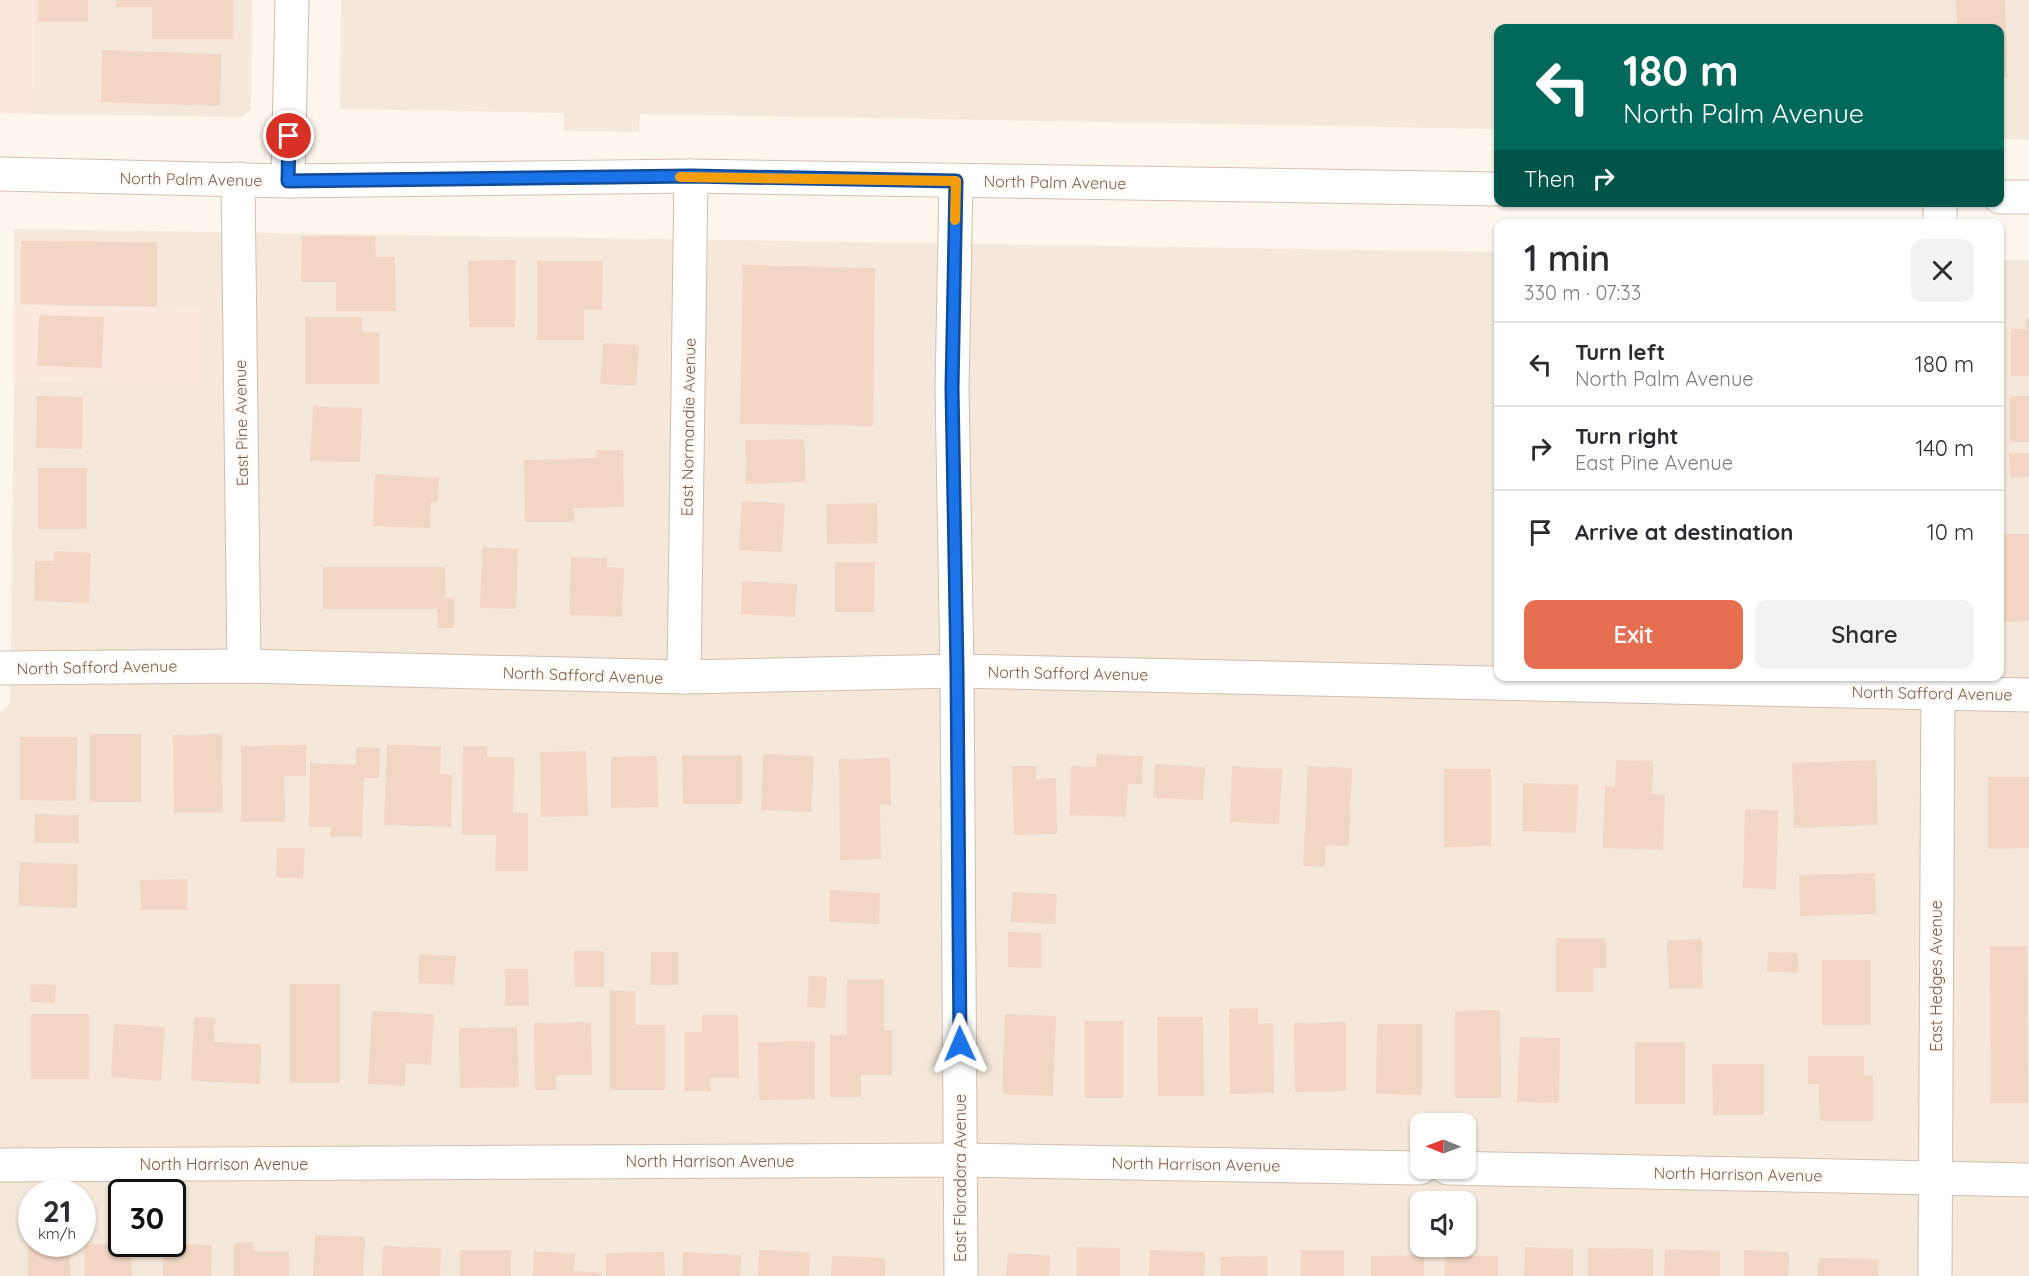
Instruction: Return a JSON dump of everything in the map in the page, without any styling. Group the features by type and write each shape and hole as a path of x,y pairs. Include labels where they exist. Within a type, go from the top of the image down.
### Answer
{"street":[{"path":"288,181 292,0"},
{"name":"North Palm Avenue","path":"0,174 288,181 691,176 1494,189"},
{"name":"East Normandie Avenue","path":"684,677 691,176"},
{"name":"East Pine Avenue","path":"238,179 244,666"},
{"name":"East Floradora Avenue","path":"956,181 952,388 957,671 961,1276"},
{"path":"2004,196 2029,197"},
{"name":"North Safford Avenue","path":"0,668 244,666 684,677 957,671 1494,679"},
{"name":"North Safford Avenue","path":"1658,681 1938,685 2029,695"},
{"name":"East Hedges Avenue","path":"1935,1276 1938,685"},
{"name":"North Harrison Avenue","path":"0,1165 961,1160 1410,1168"},
{"name":"North Harrison Avenue","path":"1476,1169 2029,1180"}],"shaded area":[{"path":"0,0 34,0 33,114 0,113"},
{"path":"34,0 252,0 251,110 240,117 33,114"},
{"path":"341,0 2029,0 2029,140 2004,139 2004,24 1494,24 1494,129 640,114 639,132 564,131 564,113 340,109"},
{"path":"14,229 1494,252 1494,681 2004,681 2004,260 2029,260 2029,1276 0,1276 0,713 10,703 14,381 200,384 200,308 14,306"},
{"path":"14,306 200,308 200,384 14,381"}],"building":[{"path":"38,0 88,0 88,22 38,22"},
{"path":"116,0 233,0 233,39 152,39 152,7 116,7"},
{"path":"1956,0 2005,0 2007,77 2004,77 2004,24 1957,24"},
{"path":"102,50 221,54 220,106 101,102"},
{"path":"302,236 375,236 376,257 395,257 396,311 336,311 336,282 301,282"},
{"path":"21,241 157,242 157,307 21,304"},
{"path":"515,260 515,327 469,327 468,261"},
{"path":"537,261 603,261 602,310 584,310 584,340 537,340"},
{"path":"743,265 875,268 873,426 740,424"},
{"path":"39,315 104,317 102,368 37,366"},
{"path":"305,317 362,317 362,332 379,333 379,384 305,384"},
{"path":"2026,318 2029,318 2029,376 2011,376 2011,329 2026,329"},
{"path":"603,343 639,345 636,386 600,384"},
{"path":"37,396 83,397 82,449 36,448"},
{"path":"2010,396 2029,396 2029,442 2010,442"},
{"path":"313,406 362,408 360,462 310,461"},
{"path":"804,439 806,482 746,484 745,440"},
{"path":"596,450 623,450 624,507 574,508 574,522 525,522 524,460 596,458"},
{"path":"2009,453 2029,453 2029,477 2010,478"},
{"path":"38,468 87,468 87,529 38,529"},
{"path":"375,474 439,478 438,502 431,502 430,528 373,526"},
{"path":"742,501 785,503 782,552 739,550"},
{"path":"877,503 878,543 827,544 826,504"},
{"path":"2004,534 2029,534 2029,621 2004,622"},
{"path":"482,547 518,549 516,609 480,608"},
{"path":"55,551 91,553 89,603 34,601 35,561 54,561"},
{"path":"571,557 607,558 607,567 624,568 622,617 569,615"},
{"path":"835,562 875,562 874,612 835,612"},
{"path":"323,567 445,567 446,598 454,598 454,628 438,628 437,609 323,609"},
{"path":"742,581 797,584 795,617 741,614"},
{"path":"90,734 141,734 141,802 90,802"},
{"path":"222,734 223,813 174,813 173,735"},
{"path":"20,737 77,737 76,801 20,800"},
{"path":"306,745 306,776 284,776 285,822 241,822 241,746"},
{"path":"387,745 441,746 440,774 452,775 451,827 384,825"},
{"path":"463,746 487,746 487,757 514,757 513,813 528,813 528,871 495,871 496,835 462,835"},
{"path":"356,747 380,748 379,778 364,778 362,837 330,837 331,827 309,827 310,763 356,765"},
{"path":"586,751 588,816 541,817 540,752"},
{"path":"763,754 814,756 811,812 761,810"},
{"path":"1097,754 1143,756 1142,784 1128,784 1126,817 1070,815 1071,766 1096,767"},
{"path":"682,755 742,755 742,804 683,804"},
{"path":"657,756 658,807 611,808 611,757"},
{"path":"890,758 891,805 880,805 881,859 840,860 839,759"},
{"path":"1616,760 1653,761 1652,794 1665,795 1663,850 1603,848 1605,786 1615,787"},
{"path":"1876,760 1878,825 1794,828 1792,763"},
{"path":"1155,764 1205,767 1203,800 1153,798"},
{"path":"1012,766 1036,766 1036,779 1056,778 1057,834 1014,835"},
{"path":"1232,766 1282,769 1279,824 1230,822"},
{"path":"1308,766 1352,768 1349,846 1326,845 1325,867 1303,866"},
{"path":"1444,769 1491,769 1491,846 1444,847"},
{"path":"1988,777 2029,777 2029,848 1988,849"},
{"path":"1523,783 1578,785 1576,833 1522,831"},
{"path":"1745,809 1778,810 1776,889 1743,888"},
{"path":"35,814 79,815 79,843 34,843"},
{"path":"277,848 305,848 303,879 276,877"},
{"path":"20,862 78,864 77,908 18,906"},
{"path":"1875,873 1876,914 1800,916 1799,875"},
{"path":"187,879 187,910 141,910 140,880"},
{"path":"830,890 880,893 879,924 829,922"},
{"path":"1013,892 1057,894 1055,924 1011,922"},
{"path":"1008,932 1041,933 1041,968 1008,967"},
{"path":"1556,938 1606,938 1606,968 1593,968 1593,992 1556,992"},
{"path":"1702,939 1703,989 1669,989 1667,940"},
{"path":"1990,946 2027,946 2028,1103 1991,1103"},
{"path":"574,951 604,951 604,987 575,987"},
{"path":"651,952 678,952 678,985 650,985"},
{"path":"1768,952 1798,953 1798,973 1767,971"},
{"path":"419,954 456,956 454,985 418,983"},
{"path":"1822,960 1871,960 1871,1025 1822,1025"},
{"path":"505,969 528,969 529,1006 505,1006"},
{"path":"809,976 827,977 825,1008 807,1007"},
{"path":"847,979 884,979 884,1030 892,1030 892,1075 861,1075 861,1097 830,1097 830,1035 847,1035"},
{"path":"31,984 56,985 55,1003 30,1002"},
{"path":"290,984 340,984 340,1083 290,1083"},
{"path":"610,990 635,991 635,1025 665,1025 665,1090 610,1090"},
{"path":"1258,1008 1258,1024 1273,1023 1274,1093 1230,1094 1229,1009"},
{"path":"1500,1010 1501,1098 1455,1098 1455,1011"},
{"path":"372,1011 434,1014 431,1065 406,1063 405,1086 368,1084"},
{"path":"31,1014 89,1014 89,1079 31,1079"},
{"path":"1005,1014 1056,1016 1053,1096 1002,1094"},
{"path":"702,1015 738,1015 739,1078 710,1078 711,1091 685,1091 685,1032 702,1032"},
{"path":"194,1017 215,1018 214,1042 261,1044 260,1084 191,1081"},
{"path":"1157,1017 1203,1017 1204,1096 1158,1096"},
{"path":"1085,1021 1123,1021 1123,1098 1085,1098"},
{"path":"591,1022 592,1075 556,1075 556,1090 535,1090 534,1023"},
{"path":"1346,1022 1346,1091 1295,1092 1294,1023"},
{"path":"114,1024 165,1027 161,1081 111,1077"},
{"path":"1377,1024 1422,1024 1422,1095 1376,1094"},
{"path":"517,1027 519,1087 460,1088 459,1028"},
{"path":"1520,1037 1560,1038 1559,1103 1517,1102"},
{"path":"815,1041 815,1099 759,1100 758,1042"},
{"path":"1635,1042 1685,1042 1685,1104 1635,1104"},
{"path":"1808,1056 1864,1056 1864,1075 1873,1075 1873,1121 1820,1121 1819,1084 1808,1084"},
{"path":"1712,1064 1764,1064 1764,1115 1713,1115"},
{"path":"315,1235 365,1237 363,1276 313,1276"},
{"path":"254,1242 254,1251 289,1251 289,1276 234,1276 234,1243"},
{"path":"108,1244 108,1257 131,1257 132,1276 85,1276 85,1257 96,1257 96,1245"},
{"path":"186,1244 212,1245 211,1276 163,1276 164,1257 186,1257"},
{"path":"383,1246 441,1248 440,1276 382,1276"},
{"path":"1077,1247 1120,1248 1120,1276 1077,1276"},
{"path":"1525,1247 1573,1249 1573,1276 1524,1276"},
{"path":"1588,1248 1653,1249 1653,1276 1588,1276"},
{"path":"1665,1249 1720,1251 1720,1276 1664,1276"},
{"path":"460,1250 511,1250 511,1276 460,1276"},
{"path":"759,1250 810,1252 809,1276 758,1276"},
{"path":"1150,1250 1205,1252 1204,1276 1149,1276"},
{"path":"1301,1250 1344,1250 1344,1276 1301,1276"},
{"path":"1744,1250 1789,1252 1788,1276 1744,1276"},
{"path":"534,1251 575,1254 574,1271 602,1273 602,1276 533,1276"},
{"path":"664,1252 665,1276 606,1276 606,1253"},
{"path":"683,1252 741,1255 740,1276 682,1276"},
{"path":"1008,1253 1050,1255 1049,1276 1006,1276"},
{"path":"832,1256 886,1258 885,1276 831,1276"},
{"path":"1267,1256 1267,1276 1221,1276 1220,1257"},
{"path":"1371,1256 1424,1257 1424,1276 1371,1276"},
{"path":"1498,1256 1498,1276 1445,1276 1445,1257"},
{"path":"28,1257 70,1257 70,1276 28,1276"},
{"path":"1818,1258 1879,1259 1878,1276 1818,1276"}],"slow traffic":[{"path":"680,177 956,181 955,220"}],"route":[{"path":"289,136 288,181 691,176 956,181 952,388 960,1044"}]}
